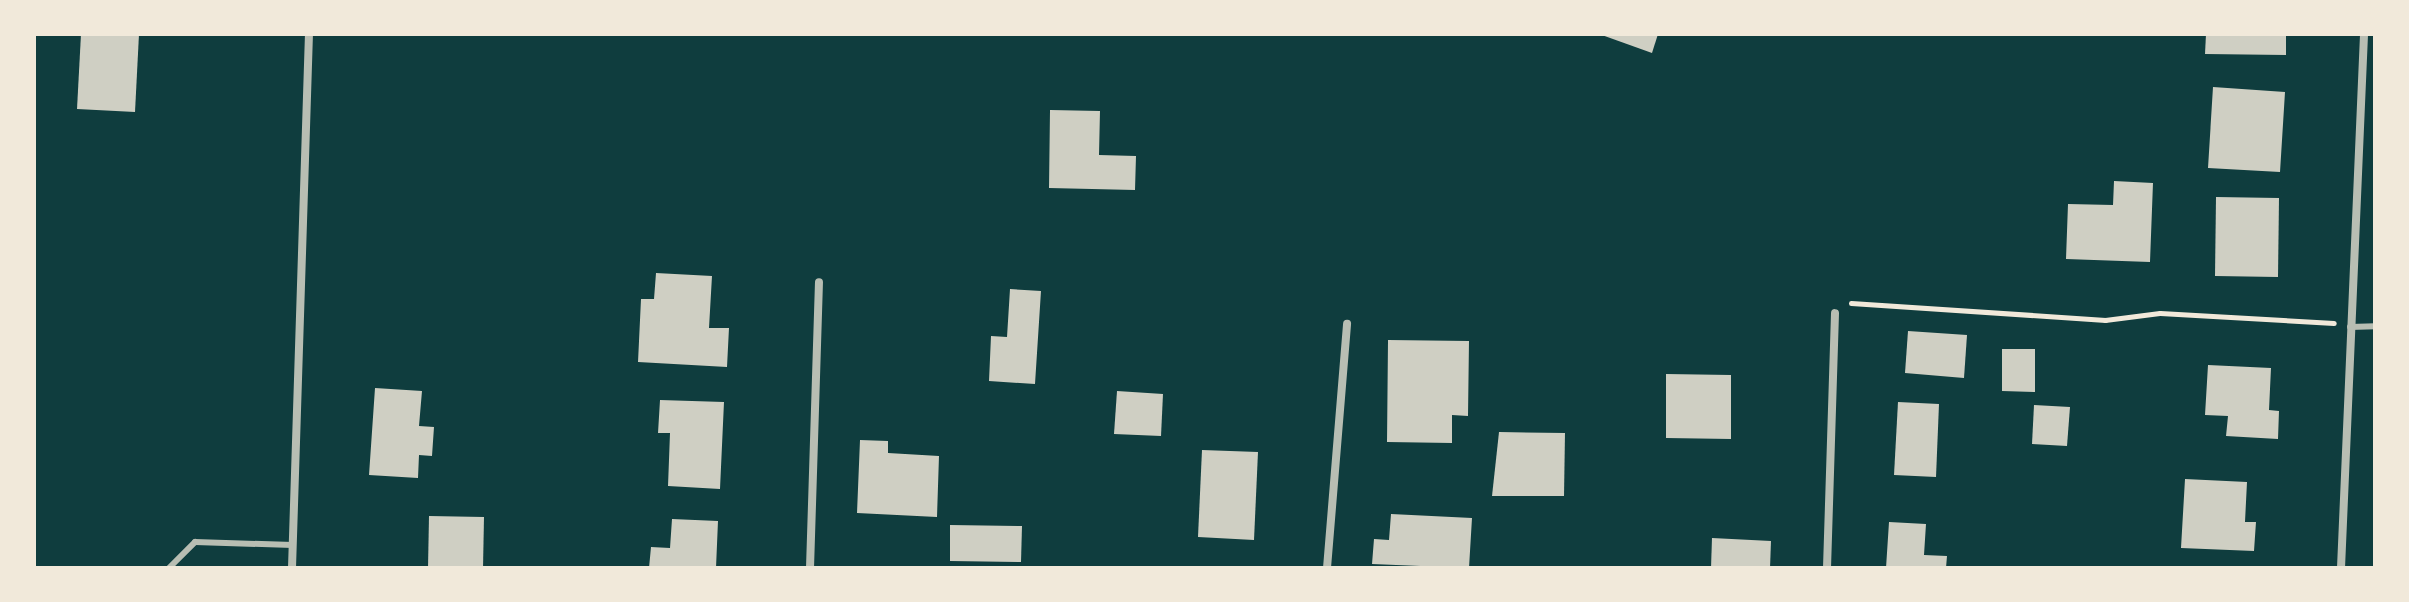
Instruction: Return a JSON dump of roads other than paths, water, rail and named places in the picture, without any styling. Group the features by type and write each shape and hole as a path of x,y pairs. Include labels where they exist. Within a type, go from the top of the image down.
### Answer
{"street":[{"path":"292,568 309,34"},
{"path":"2341,568 2364,34"},
{"path":"810,568 819,282"},
{"path":"1827,568 1835,313"},
{"path":"1327,568 1347,324"}],"lane":[{"path":"2350,327 2375,326"},
{"path":"169,568 195,542 293,545"}]}
